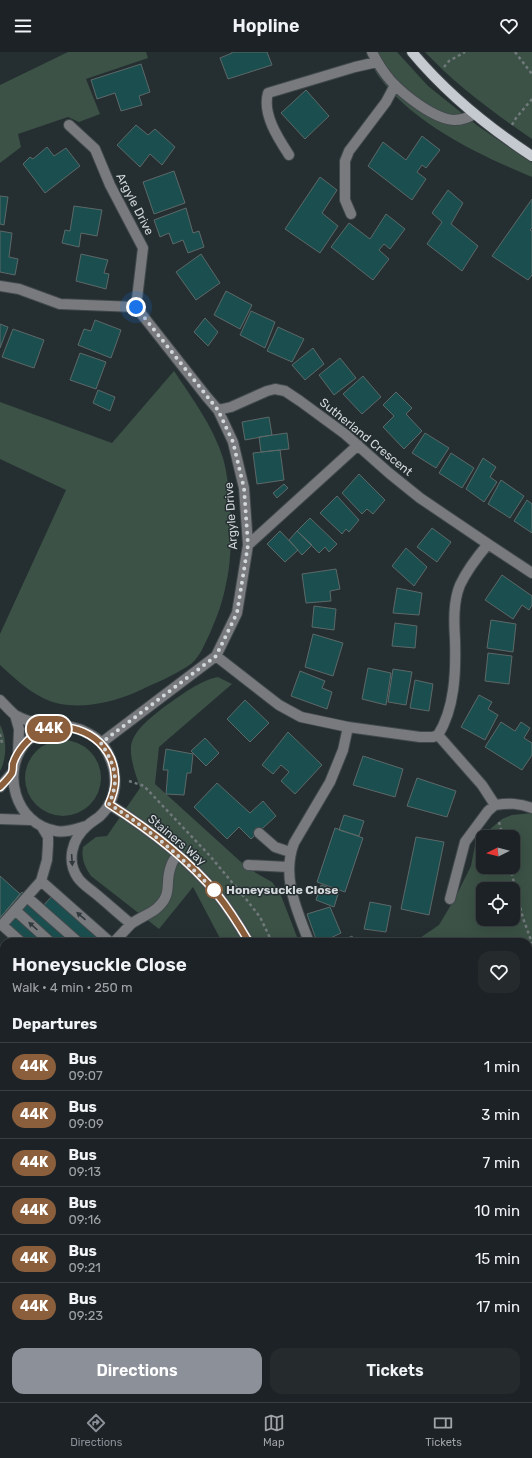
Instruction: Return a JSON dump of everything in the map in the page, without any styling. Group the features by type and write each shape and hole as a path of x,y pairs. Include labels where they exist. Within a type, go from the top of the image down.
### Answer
{"main road":[{"path":"412,52 434,77 474,114 532,156"}],"street":[{"path":"372,52 377,62 395,85 426,109 442,118 458,120 467,118 474,114"},
{"path":"289,155 271,126 266,98 268,93 355,67 377,62"},
{"path":"351,214 345,200 345,161 349,151 386,102 395,85"},
{"name":"Argyle Drive","path":"69,125 95,149 110,185 143,248 136,307 218,410 233,442 244,488 248,545 237,613 216,656 101,743"},
{"path":"0,286 19,289 60,304 136,307"},
{"name":"Sutherland Crescent","path":"218,410 231,408 267,391 280,390 289,393 358,446 420,498 530,572"},
{"path":"248,545 358,446"},
{"path":"216,656 289,712 316,721 348,727 420,737 433,737 438,735 446,720 452,697 456,601 460,586 471,565 488,544"},
{"path":"0,700 15,715 54,728"},
{"path":"15,715 19,729 18,754"},
{"path":"308,938 296,908 289,878 288,867 290,852 330,782 343,750 348,727"},
{"path":"87,826 72,831 57,831 42,827 30,820 19,806 12,790 12,773 14,763 18,754 27,742 40,732 54,728 71,728 88,733 101,743 111,758 115,776 113,795 109,804 100,816 87,826 78,837 73,847 72,859 74,870 80,881 131,924"},
{"path":"438,735 482,785 495,806"},
{"path":"0,787 12,773"},
{"path":"450,899 465,842 473,829 488,811 495,806 510,803 532,808"},
{"name":"Stainers Way","path":"109,804 141,826 197,873 217,894 247,938"},
{"path":"0,819 30,820"},
{"path":"17,938 2,925 41,881 47,860 48,845 48,837 42,827"},
{"path":"259,833 275,847 290,852"},
{"path":"118,938 131,924 156,909 164,900 168,890 168,877 171,865 177,855"},
{"path":"248,865 288,867"},
{"path":"41,881 105,938"},
{"path":"27,897 73,938"},
{"path":"15,910 46,938"}],"path":[{"path":"434,77 450,62 465,52"},
{"path":"515,52 532,74"},
{"path":"506,138 516,118 532,99"},
{"path":"0,734 2,748"},
{"path":"115,776 144,786 210,856 246,898 260,917 270,938"},
{"path":"512,874 523,918 530,938"}],"green space":[{"path":"68,52 146,52 148,58 86,79 100,114 79,122 68,117 18,134 21,147 0,163 0,85"},
{"path":"368,52 397,52 428,86 478,126 532,163 532,177 490,159 447,136 408,108 391,92 377,74"},
{"path":"425,52 532,52 532,139 476,98 449,76"},
{"path":"174,371 202,413 214,435 223,458 226,471 231,521 229,571 225,590 210,633 200,654 191,664 163,680 124,697 89,705 65,705 43,698 15,679 0,665 0,634 66,490 0,459 0,402 112,443"},
{"path":"218,677 232,684 159,747 155,784 241,862 272,882 280,893 297,938 220,938 193,887 159,929 91,876 84,863 83,847 96,837 107,836 140,788 131,757 131,746 137,732 155,714 179,696 210,679"},
{"path":"0,725 4,736 5,754 0,771"},
{"path":"63,740 77,743 90,751 98,764 101,778 98,792 90,805 77,813 63,816 49,813 36,805 28,792 25,778 28,764 36,751 49,743"},
{"path":"532,813 532,938 420,938 439,925 471,866 476,844 476,874 520,874 520,830 489,830 502,819 512,815"}],"building":[{"path":"232,52 267,52 272,65 228,79 220,58"},
{"path":"141,64 150,92 139,96 142,105 121,111 115,93 97,99 91,80"},
{"path":"306,90 329,116 305,139 281,113"},
{"path":"136,125 148,135 155,129 175,147 162,165 150,154 140,167 117,145"},
{"path":"422,136 440,150 426,168 422,165 417,172 426,179 412,200 368,166 383,142 406,160"},
{"path":"47,147 54,156 66,148 80,166 45,193 23,164 30,157 33,159"},
{"path":"174,171 185,203 154,214 143,182"},
{"path":"320,177 337,190 322,213 338,226 320,253 285,229"},
{"path":"448,190 463,203 451,224 478,246 462,271 427,244 442,222 432,213"},
{"path":"0,196 8,197 4,225 0,224"},
{"path":"532,199 532,228 530,230 532,231 532,275 528,280 492,256"},
{"path":"74,206 102,210 97,236 81,233 79,247 62,243 65,230 70,231"},
{"path":"186,208 193,233 199,231 204,247 188,253 183,240 173,244 169,233 160,237 154,220"},
{"path":"386,214 405,229 390,249 384,244 379,250 389,259 373,280 331,247 349,223 370,239"},
{"path":"0,231 12,233 9,257 18,259 15,275 0,272"},
{"path":"81,254 108,260 104,273 109,274 106,289 76,281"},
{"path":"201,254 220,283 196,300 176,272"},
{"path":"226,291 252,305 240,329 214,315"},
{"path":"251,311 275,322 265,348 240,335"},
{"path":"205,318 218,332 208,346 194,332"},
{"path":"95,320 121,330 111,358 78,345 84,329 91,331"},
{"path":"0,324 8,327 0,348"},
{"path":"278,327 304,339 292,362 267,351"},
{"path":"13,329 44,340 34,368 2,357"},
{"path":"313,348 324,364 305,380 292,365"},
{"path":"80,353 106,362 96,389 70,380"},
{"path":"340,358 356,378 334,395 319,375"},
{"path":"363,376 381,397 362,414 343,394"},
{"path":"98,390 115,397 110,411 93,403"},
{"path":"396,392 412,408 406,414 422,431 404,449 383,427 394,416 383,405"},
{"path":"269,417 272,435 245,440 242,422"},
{"path":"287,433 289,449 261,452 259,437"},
{"path":"425,433 449,448 436,468 412,453"},
{"path":"280,450 284,480 257,484 253,453"},
{"path":"451,453 474,468 462,488 439,473"},
{"path":"483,458 496,467 490,477 497,482 484,502 466,489"},
{"path":"359,474 385,500 373,514 367,509 362,514 342,493"},
{"path":"501,480 524,496 510,518 488,504"},
{"path":"284,484 288,488 277,498 273,493"},
{"path":"337,496 359,520 349,532 346,529 342,534 320,513"},
{"path":"527,500 532,504 532,533 514,521"},
{"path":"310,518 337,544 329,552 325,547 319,553 297,531"},
{"path":"432,528 451,542 437,562 417,547"},
{"path":"280,531 298,550 285,562 267,544"},
{"path":"297,531 312,545 302,555 289,540"},
{"path":"406,548 427,567 414,586 392,566"},
{"path":"336,569 340,589 330,591 331,601 306,603 302,574"},
{"path":"502,575 532,596 532,605 529,610 522,605 513,619 485,600"},
{"path":"397,588 422,593 419,615 393,613"},
{"path":"314,606 336,609 334,630 312,627"},
{"path":"491,620 516,624 513,652 487,648"},
{"path":"395,623 417,626 415,648 392,646"},
{"path":"313,634 343,643 333,676 305,667"},
{"path":"488,653 512,656 509,684 485,681"},
{"path":"368,668 391,673 386,705 362,699"},
{"path":"393,669 412,672 406,705 388,702"},
{"path":"300,671 325,681 322,688 332,692 327,709 291,696"},
{"path":"415,680 433,684 429,711 410,708"},
{"path":"479,695 492,702 488,709 498,715 485,740 461,727"},
{"path":"245,700 269,723 250,742 227,719"},
{"path":"501,722 515,731 521,722 530,728 524,738 532,743 532,755 522,770 485,747"},
{"path":"288,732 322,765 295,794 281,781 289,772 281,765 273,774 262,765"},
{"path":"205,738 219,753 206,766 191,751"},
{"path":"166,749 193,754 191,773 187,773 184,795 166,794 168,770 163,770"},
{"path":"363,756 403,769 395,797 353,785"},
{"path":"417,778 456,791 447,817 407,806"},
{"path":"217,783 250,813 263,801 276,816 251,839 239,827 227,839 194,807"},
{"path":"344,815 364,821 359,836 339,830"},
{"path":"335,828 363,838 345,892 317,882"},
{"path":"416,837 444,842 429,915 401,909"},
{"path":"0,876 20,894 0,918"},
{"path":"321,885 339,891 334,907 316,900"},
{"path":"22,892 41,908 53,895 97,935 94,938 9,938 0,929 0,918"},
{"path":"370,902 391,906 386,932 364,929"},
{"path":"330,907 341,933 330,938 316,938 307,914"}],"bus line":[{"name":"44K","path":"0,787 12,773 18,754 27,742 40,732 54,728 71,728 88,733 101,743 111,758 115,776 115,785 109,804 117,808 141,826 197,873 217,894 247,938"}],"place":[{"name":"Honeysuckle Close","path":"214,890"}],"route":[{"path":"136,307 218,410 233,442 244,488 248,545 237,613 216,656 147,710 122,726 101,743 111,758 115,776 113,795 109,804 117,808 177,855 217,894 214,890"}]}
